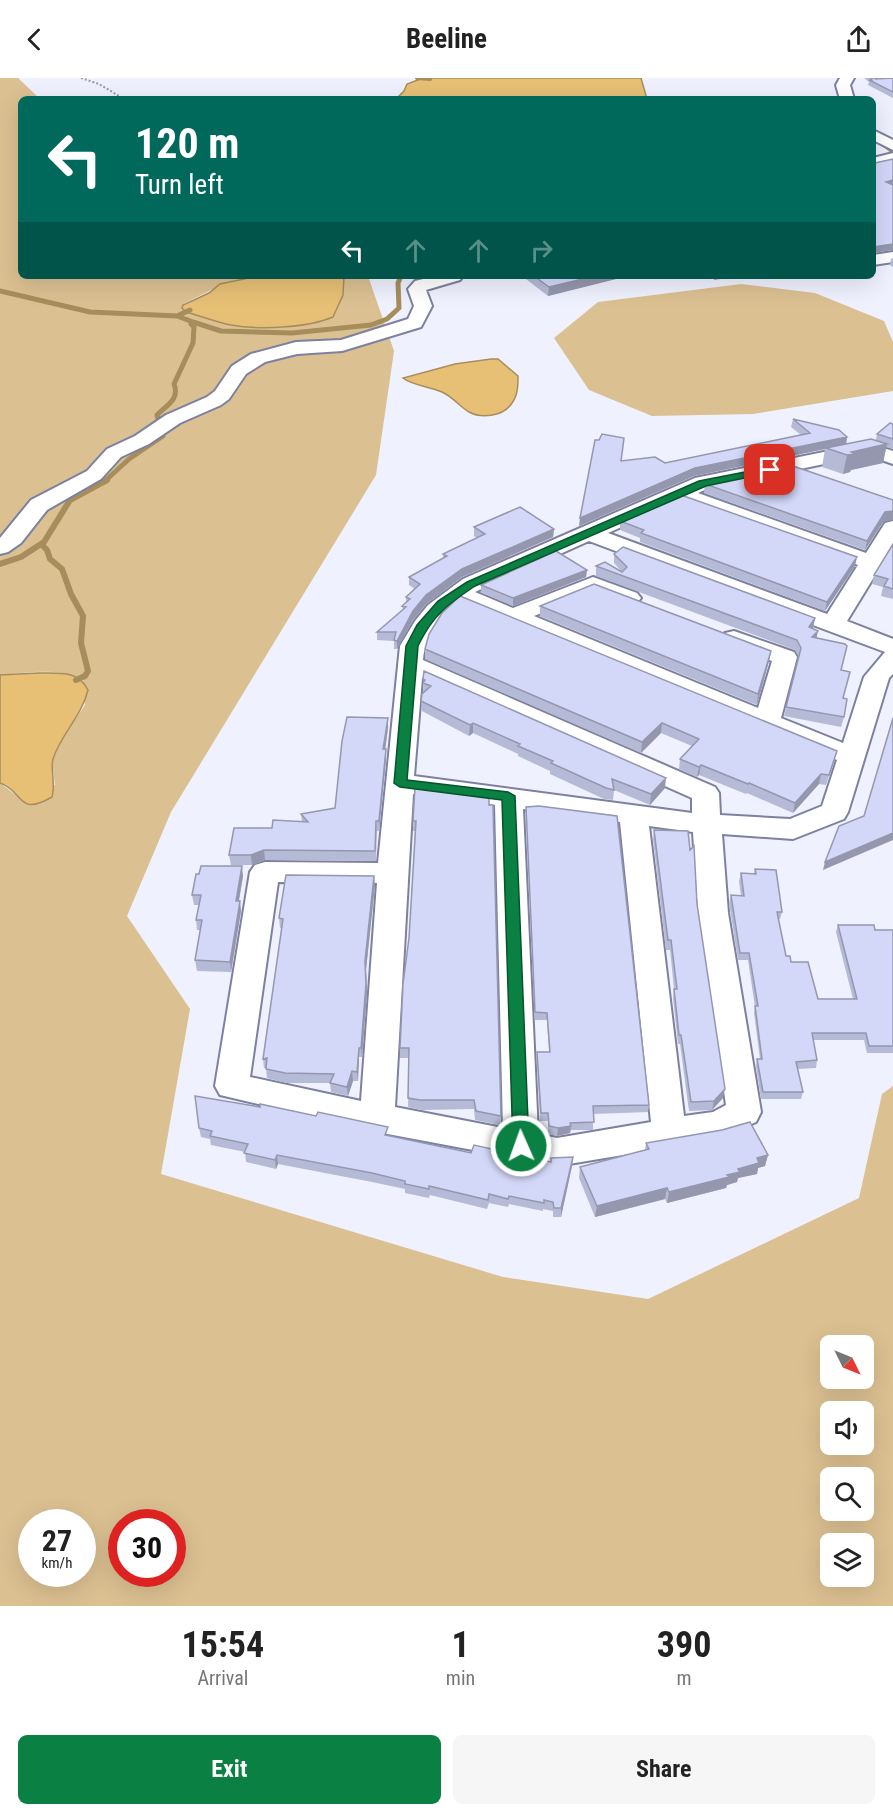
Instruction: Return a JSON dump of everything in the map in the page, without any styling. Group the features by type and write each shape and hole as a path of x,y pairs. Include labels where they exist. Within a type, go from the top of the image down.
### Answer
{"street":[{"path":"846,96 843,85 847,78"},
{"path":"876,136 893,146"},
{"path":"876,162 893,157"},
{"path":"876,259 893,256"},
{"path":"0,547 17,536 32,511 39,505 94,475 114,453 142,440 173,419 214,401 222,394 239,370 258,358 290,349 342,345 415,323 423,306 417,289 421,285 443,279"},
{"path":"377,1118 392,873 412,646 421,627 442,603 471,584 703,483 868,449 893,458"},
{"path":"793,466 826,478"},
{"path":"680,494 871,562"},
{"path":"833,624 893,528"},
{"path":"588,533 893,647"},
{"path":"513,616 592,584 646,605"},
{"path":"457,593 853,758"},
{"path":"710,629 785,657 767,722"},
{"path":"400,783 706,824 793,829 834,812 877,677 893,658"},
{"path":"392,873 265,872 231,1086 377,1118 557,1152 719,1125 744,1112 713,913 705,793 411,664"},
{"path":"508,796 521,1146"},
{"path":"633,813 669,1133"}],"path":[{"path":"81,78 99,84 119,96"}],"shaded area":[{"path":"0,78 18,78 37,96 18,96 18,279 242,279 227,282 183,304 327,320 333,317 343,295 344,279 369,279 394,351 376,475 171,812 127,916 190,1009 161,1174 503,1277 648,1299 859,1198 882,1094 893,1086 893,1606 0,1606 0,783 17,796 55,785 52,761 63,738 85,705 83,680 64,673 0,675"},
{"path":"423,78 641,78 646,96 399,96 407,84"},
{"path":"244,279 344,279 343,295 333,317 310,324 283,327 231,325 186,312 182,308 183,305 209,293 220,284"},
{"path":"741,284 815,293 884,321 893,342 893,391 753,414 652,416 589,390 554,338 598,302"},
{"path":"498,359 518,376 517,393 512,403 504,411 492,415 469,412 442,392 403,378 455,364"},
{"path":"60,673 73,676 79,679 88,690 81,708 53,759 52,797 33,805 22,801 8,787 0,783 0,675"}],"building":[{"path":"871,78 893,78 893,92 869,80 872,80"},
{"path":"893,159 893,180 886,182 893,185 893,244 876,247 876,163"},
{"path":"538,279 582,279 549,287"},
{"path":"793,419 839,430 847,437 695,468 580,518 595,440 599,440 602,434 624,438 621,461 655,457 665,463 810,433"},
{"path":"890,423 893,424 893,439 877,434"},
{"path":"871,439 887,444 851,452 854,454 847,455 826,448"},
{"path":"790,465 893,500 893,511 885,512 867,541 705,484"},
{"path":"681,495 857,557 827,602 641,533 644,530 620,521"},
{"path":"520,507 554,529 462,569 426,595 413,611 397,641 394,640 396,632 377,632 406,607 402,606 410,599 406,597 420,584 409,577 447,556 443,554 485,534 474,527"},
{"path":"893,544 893,589 884,586 888,579 874,575"},
{"path":"623,547 815,618 809,627 818,631 812,637 847,646 841,670 850,672 843,698 847,699 844,717 786,707 801,648 797,640 596,566 605,562 622,572 627,567 614,554"},
{"path":"556,551 587,570 513,598 481,585"},
{"path":"594,584 771,651 758,694 540,606"},
{"path":"460,596 837,751 829,775 821,774 795,803 749,783 680,759 699,739 662,723 642,742 425,649 429,634 442,613"},
{"path":"424,671 666,778 651,794 612,779 614,790 606,788 518,746 520,744 473,723 470,725 421,701 422,694 431,686 423,683"},
{"path":"347,717 388,718 383,749 386,749 379,821 376,821 375,851 264,850 251,855 229,855 234,828 272,828 273,820 308,822 301,814 335,808 342,741"},
{"path":"893,718 893,833 825,862 839,826 864,816"},
{"path":"415,787 489,797 489,805 493,805 501,1116 476,1111 474,1100 408,1098 409,1048 400,1048 416,821 413,821"},
{"path":"539,806 617,816 649,1105 593,1106 594,1122 570,1123 571,1126 558,1128 549,1126 548,1113 541,1113 537,1052 550,1052 547,1013 535,1012 526,807"},
{"path":"654,830 688,831 690,850 694,846 697,904 725,1089 714,1101 691,1102 681,1035 679,1035 674,989 677,989 671,940 668,940"},
{"path":"201,866 242,866 236,901 240,901 230,962 195,960 202,920 196,920 201,895 192,895 196,874 199,874"},
{"path":"755,869 776,870 782,912 777,912 786,956 790,956 791,962 808,962 818,999 857,999 838,925 874,925 875,930 893,930 893,1046 869,1046 866,1033 812,1033 817,1060 796,1062 803,1092 763,1092 757,1059 762,1059 755,1006 758,1006 749,953 740,953 731,895 744,896 741,873 756,874"},
{"path":"286,875 374,876 365,961 366,984 361,1048 359,1048 357,1072 352,1071 347,1087 330,1083 334,1074 285,1073 266,1069 267,1058 263,1059 283,919 279,918"},
{"path":"195,1096 260,1107 260,1104 316,1116 318,1112 388,1127 385,1135 471,1153 474,1145 551,1162 551,1158 573,1157 561,1208 554,1208 553,1202 544,1200 544,1203 509,1196 508,1199 489,1194 488,1200 429,1186 429,1189 405,1184 405,1181 372,1173 277,1155 275,1160 244,1153 248,1144 210,1136 212,1131 199,1128"},
{"path":"750,1122 768,1155 757,1158 759,1163 727,1175 729,1177 669,1192 667,1188 597,1206 580,1167 649,1149 646,1143 722,1130"}],"waterway":[{"path":"417,78 430,79"},
{"path":"876,139 893,152"},
{"path":"193,322 221,331 292,333 371,325 387,319 399,308 400,279"},
{"path":"0,291 90,312 177,316"},
{"path":"177,316 190,310"},
{"path":"177,316 193,322"},
{"path":"105,481 129,459 163,436 157,415 174,398 174,384 193,343 194,327 191,324 193,322"},
{"path":"0,564 21,557 44,542 70,500 105,481"},
{"path":"41,544 47,550 50,559 62,569 71,594 83,616 81,643 88,671 85,676 76,680"}],"route":[{"path":"521,1146 508,796 400,783 412,646 421,627 442,603 471,584 703,483 770,470"}]}
